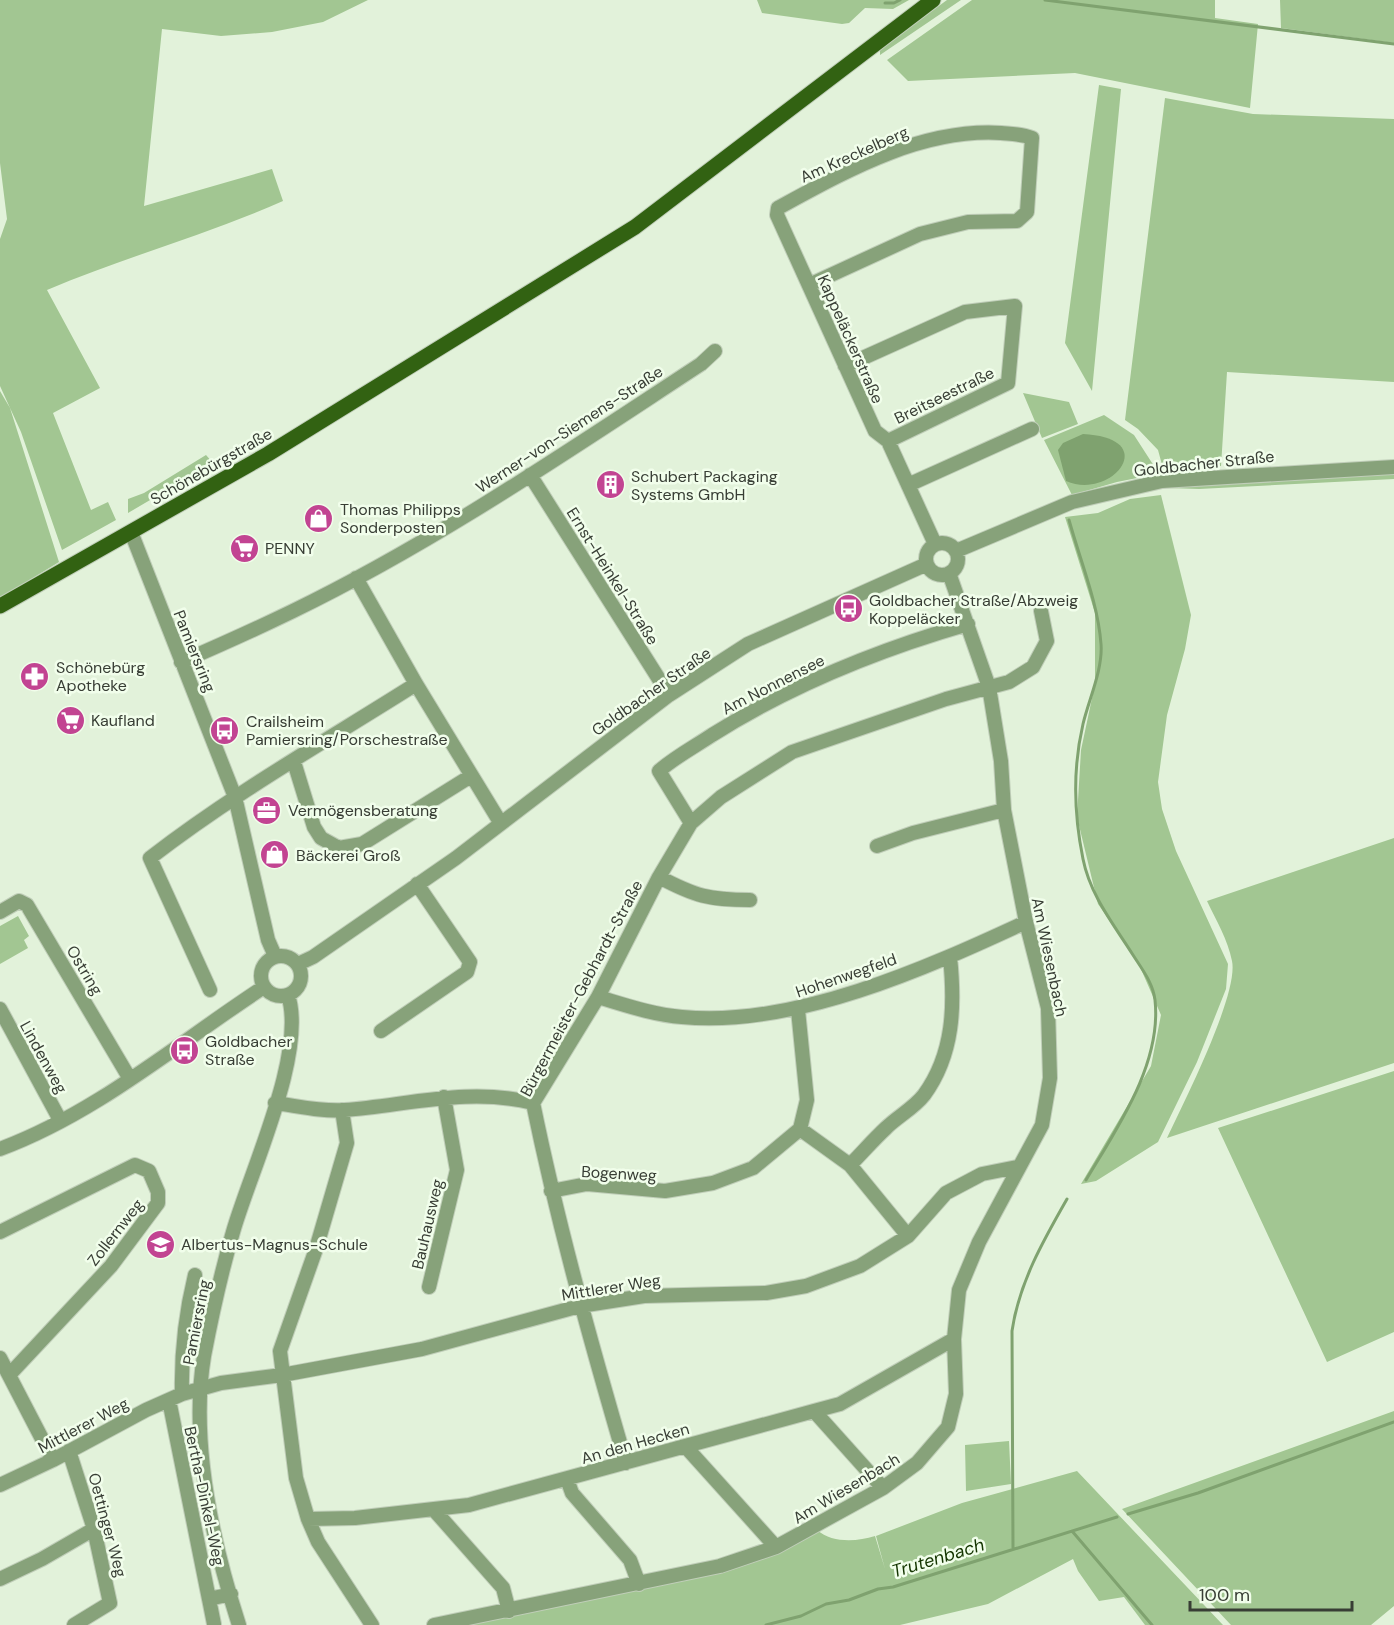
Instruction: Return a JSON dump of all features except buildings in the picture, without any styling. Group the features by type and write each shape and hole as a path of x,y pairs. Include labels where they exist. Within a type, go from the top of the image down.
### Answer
{"main road":[{"name":"Schönebürgstraße","path":"0,606 268,454 635,227 933,0"}],"street":[{"name":"Am Kreckelberg","path":"778,208 890,153 928,139 981,132 1024,135 1032,138 1027,212 1017,221 968,222 920,234 809,285"},
{"name":"Kappeläckerstraße","path":"778,208 777,215 875,431 888,441 935,544"},
{"name":"Breitseestraße","path":"845,366 965,312 1015,306 1008,383 888,441"},
{"name":"Werner-von-Siemens-Straße","path":"181,662 293,611 356,578 530,475 701,364 715,351"},
{"path":"908,484 1032,429"},
{"name":"Goldbacher Straße","path":"956,551 1072,502 1161,481 1394,467"},
{"name":"Ernst-Heinkel-Straße","path":"530,475 669,695"},
{"name":"Pamiersring","path":"131,532 235,797 268,940 275,956"},
{"path":"935,544 949,544 956,551 958,561 949,573 937,574 927,564 926,554 935,544"},
{"name":"Goldbacher Straße","path":"298,964 313,957 456,858 500,822 669,695 748,644 927,564"},
{"name":"Am Wiesenbach","path":"434,1625 720,1566 776,1547 883,1488 917,1464 948,1427 956,1394 954,1339 959,1290 979,1242 1017,1167 1042,1125 1050,1078 1047,1008 1026,922 1004,810 1001,760 989,687 949,573"},
{"path":"356,578 416,684 500,822"},
{"path":"989,687 1009,682 1033,667 1047,641 1041,611"},
{"name":"Am Nonnensee","path":"691,822 659,771 672,760 747,713 838,669 911,640 968,624"},
{"path":"210,990 150,858 235,797 416,684"},
{"name":"Bürgermeister-Gebhardt-Straße","path":"626,1462 580,1306 551,1191 533,1103 598,997 659,877 691,822 721,797 792,752 946,699 989,687"},
{"path":"294,762 314,827 321,838 339,848 362,844 471,776"},
{"path":"877,846 922,830 1004,810"},
{"name":"Bürgermeister-Gebhardt-Straße","path":"659,877 689,893 714,900 750,900"},
{"path":"381,1031 467,972 470,962 417,884"},
{"name":"Ostring","path":"0,912 20,901 27,905 130,1079"},
{"name":"Hohenwegfeld","path":"598,997 682,1017 734,1016 798,1010 950,957 1026,922"},
{"path":"275,956 291,958 298,964 302,979 299,986 288,995 274,996 264,987 261,973 268,960 275,956"},
{"path":"850,1165 886,1128 923,1096 940,1067 951,1032 954,990 950,957"},
{"path":"0,1149 60,1120 130,1079 264,987"},
{"name":"Pamiersring","path":"239,1625 207,1484 201,1442 201,1388 216,1298 227,1254 288,1066 293,1012 288,995"},
{"name":"Lindenweg","path":"0,1009 60,1120"},
{"path":"798,1010 807,1100 800,1129 850,1165 908,1236"},
{"path":"275,1103 342,1110 444,1097 504,1096 533,1103"},
{"name":"Bauhausweg","path":"429,1287 457,1170 444,1097"},
{"path":"342,1110 347,1143 316,1249 280,1352 296,1478 308,1519 318,1542 372,1625"},
{"name":"Bogenweg","path":"551,1191 587,1184 665,1191 713,1183 753,1168 800,1129"},
{"name":"Zollernweg","path":"0,1232 135,1165 149,1171 158,1192 158,1203 111,1266 10,1374"},
{"name":"Mittlerer Weg","path":"0,1485 169,1400 220,1383 282,1375 422,1349 580,1306 644,1296 766,1293 806,1286 860,1266 908,1236 946,1193 982,1174 1017,1167"},
{"path":"182,1394 182,1344 185,1316 195,1275"},
{"name":"An den Hecken","path":"308,1519 355,1518 435,1511 469,1505 840,1404 954,1339"},
{"path":"0,1358 53,1460"},
{"name":"Bertha-Dinkel-Weg","path":"169,1400 214,1624"},
{"path":"814,1411 883,1488"},
{"path":"685,1446 776,1547"},
{"name":"Oettinger Weg","path":"69,1451 94,1529 110,1603 74,1625"},
{"path":"567,1479 572,1493 630,1560 639,1584"},
{"path":"435,1511 503,1588 509,1611"},
{"path":"0,1579 42,1559 94,1529"},
{"path":"209,1599 231,1594"}],"shaded area":[{"path":"0,0 368,0 323,22 272,32 221,36 162,29 144,206 272,169 283,201 225,225 47,290 100,388 53,413 91,510 108,502 116,520 62,550 21,432 0,386 0,239 7,219 0,163"},
{"path":"757,0 909,0 893,9 865,8 849,23 842,24 762,13"},
{"path":"947,0 961,0 880,55 880,49"},
{"path":"972,0 1215,0 1215,18 1258,24 1250,108 1075,73 908,81 887,60"},
{"path":"1280,0 1394,0 1394,43 1281,28"},
{"path":"1099,85 1121,89 1092,391 1065,343"},
{"path":"1165,98 1253,114 1394,119 1394,382 1227,372 1221,466 1164,472 1158,450 1138,429 1125,420"},
{"path":"0,391 10,408 59,562 0,598"},
{"path":"1023,393 1069,402 1078,424 1042,438"},
{"path":"1104,415 1134,435 1154,466 1152,475 1072,495 1044,440"},
{"path":"1083,434 1107,438 1120,446 1125,456 1121,466 1112,476 1099,483 1083,485 1066,481 1058,450 1063,443"},
{"path":"206,455 213,463 128,513 128,499 144,493"},
{"path":"1394,473 1394,479 1199,489 1168,488 1166,486"},
{"path":"1161,495 1191,615 1185,649 1167,715 1158,782 1162,809 1176,851 1228,964 1226,989 1197,1062 1158,1142 1096,1181 1081,1184 1151,1066 1161,1015 1137,960 1098,904 1077,817 1081,750 1095,684 1095,613 1065,517 1098,513 1130,499"},
{"path":"1394,838 1394,1063 1167,1138 1219,1023 1232,977 1232,961 1228,945 1207,901"},
{"path":"18,916 29,936 24,940 28,948 0,964 0,926"},
{"path":"1394,1071 1394,1332 1327,1362 1218,1128"},
{"path":"1394,1411 1394,1606 1371,1625 1231,1625 1122,1509"},
{"path":"1009,1441 1011,1484 966,1491 965,1445"},
{"path":"1077,1471 1223,1625 1145,1625 1124,1597 1099,1601 1078,1571 1073,1559 988,1604 900,1625 444,1625 639,1586 817,1530 830,1537 844,1540 875,1536 885,1569 876,1536 962,1503"}],"waterway":[{"path":"885,3 900,0"},
{"path":"1045,0 1394,44"},
{"path":"1069,520 1092,597 1101,644 1098,674 1083,724 1076,774 1076,808 1083,859 1097,897 1147,976 1155,1000 1152,1048 1144,1071 1123,1117 1086,1180"},
{"path":"1013,1548 1012,1331 1026,1279 1067,1199"},
{"name":"Trutenbach","path":"1128,1514 1198,1493 1394,1422"},
{"name":"Trutenbach","path":"766,1625 801,1616 826,1604 893,1587 1117,1517"},
{"path":"1072,1531 1152,1625"}],"place":[{"name":"Schubert Packaging Systems GmbH","path":"610,485"},
{"name":"Thomas Philipps Sonderposten","path":"319,518"},
{"name":"PENNY","path":"244,548"},
{"name":"Goldbacher Straße/Abzweig Koppeläcker","path":"848,609"},
{"name":"Schönebürg Apotheke","path":"35,676"},
{"name":"Kaufland","path":"70,720"},
{"name":"Crailsheim Pamiersring/Porschestraße","path":"225,730"},
{"name":"Vermögensberatung","path":"267,810"},
{"name":"Bäckerei Groß","path":"275,855"},
{"name":"Goldbacher Straße","path":"184,1050"},
{"name":"Albertus-Magnus-Schule","path":"160,1244"}]}
